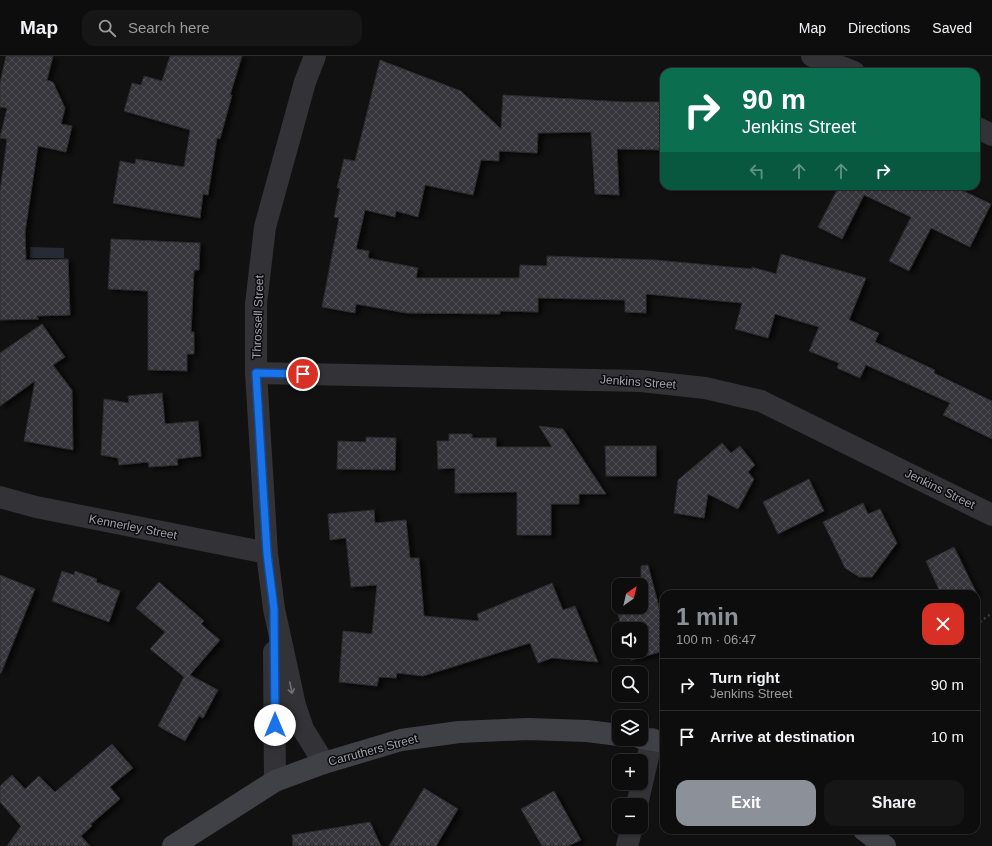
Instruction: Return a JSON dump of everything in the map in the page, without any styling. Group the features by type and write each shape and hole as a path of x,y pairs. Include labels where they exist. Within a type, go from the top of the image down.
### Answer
{"main road":[{"name":"Carruthers Street","path":"173,846 275,781 324,763 401,740 459,732 528,729 587,731 612,734"},
{"path":"869,834 885,846"}],"street":[{"name":"Throssell Street","path":"315,56 302,89 264,227 256,304 256,373 267,553 274,609 295,705 302,729 324,763"},
{"path":"812,56 844,68"},
{"path":"980,129 992,135"},
{"name":"Jenkins Street","path":"256,373 641,380 704,388 761,400 992,515"},
{"name":"Kennerley Street","path":"0,497 36,507 267,553"},
{"name":"Throssell Street","path":"274,609 275,781"},
{"path":"639,798 652,740"},
{"path":"627,846 630,834"}],"path":[{"path":"980,622 992,613"}],"shaded area":[{"path":"30,247 64,248 64,258 30,258"}],"building":[{"path":"6,56 53,56 47,80 53,82 65,108 61,124 72,126 66,152 38,146 25,232 26,260 68,259 70,315 36,316 39,319 0,320 0,191 7,139 0,138 7,108 0,107 0,83"},
{"path":"170,56 242,56 230,95 232,95 220,139 217,138 208,195 203,194 200,218 113,203 120,161 135,164 136,159 184,167 190,130 124,111 132,83 141,85 144,76 162,81"},
{"path":"380,60 461,91 501,129 503,95 625,102 660,102 660,150 617,149 619,195 595,194 591,132 538,133 537,153 499,151 499,161 481,160 473,195 425,185 418,217 396,211 395,217 365,210 356,249 369,251 368,258 418,268 416,278 519,278 520,265 547,266 547,256 656,260 752,269 752,267 776,274 781,254 866,278 849,320 879,333 875,342 935,370 934,373 992,401 992,439 943,415 950,403 866,365 860,378 837,368 839,363 809,351 819,327 775,314 768,338 735,329 742,303 646,294 646,313 625,312 625,300 538,298 538,312 500,311 500,314 406,313 356,304 355,313 322,307 339,218 334,217 340,188 337,188 344,159 355,161"},
{"path":"837,190 961,190 991,204 970,247 931,228 909,271 889,261 911,217 864,195 842,239 818,227"},
{"path":"111,239 200,243 199,270 194,270 191,332 194,332 194,354 187,354 187,371 148,370 148,291 108,289"},
{"path":"42,324 65,357 53,365 72,390 73,450 24,441 35,381 0,406 0,353"},
{"path":"162,393 165,424 198,421 201,456 177,459 178,465 149,467 148,462 119,465 118,458 101,455 104,399 129,403 128,396"},
{"path":"539,426 563,429 606,494 579,494 579,504 551,504 551,535 517,535 517,492 455,493 455,468 438,469 437,441 449,441 449,434 472,434 472,438 496,438 496,447 552,447"},
{"path":"366,437 396,438 395,470 337,469 338,441 366,442"},
{"path":"722,443 731,453 740,446 755,465 748,472 754,479 738,509 708,494 704,518 674,513 678,480"},
{"path":"605,446 656,446 656,476 606,476"},
{"path":"809,479 824,511 778,534 763,502"},
{"path":"863,503 868,514 880,509 897,543 872,577 859,577 845,568 823,522"},
{"path":"374,510 375,523 406,520 410,558 419,558 424,616 479,621 477,614 552,583 563,610 575,606 598,662 552,658 538,663 530,643 423,676 397,673 396,678 379,677 377,686 339,682 343,631 372,634 377,585 351,587 346,538 330,540 328,514"},
{"path":"954,547 975,590 939,590 926,561"},
{"path":"648,565 660,611 660,652 648,655 648,622 620,622 618,614 648,614 648,578 641,578 641,566"},
{"path":"62,571 74,575 75,571 97,579 96,582 120,591 109,622 52,601"},
{"path":"0,575 35,589 1,673 0,673"},
{"path":"159,582 204,621 201,624 220,640 190,675 218,690 203,718 199,716 185,741 158,726 184,677 150,649 165,632 136,608"},
{"path":"112,744 133,768 110,787 120,799 91,824 92,826 81,836 90,846 7,846 21,826 0,802 0,786 12,775 25,789 39,776 55,792"},
{"path":"424,788 458,809 436,846 389,846"},
{"path":"554,791 581,840 568,846 542,846 521,809"},
{"path":"370,822 381,846 293,846 292,835"}],"route":[{"path":"275,725 274,609 267,553 256,373 303,374"}]}
